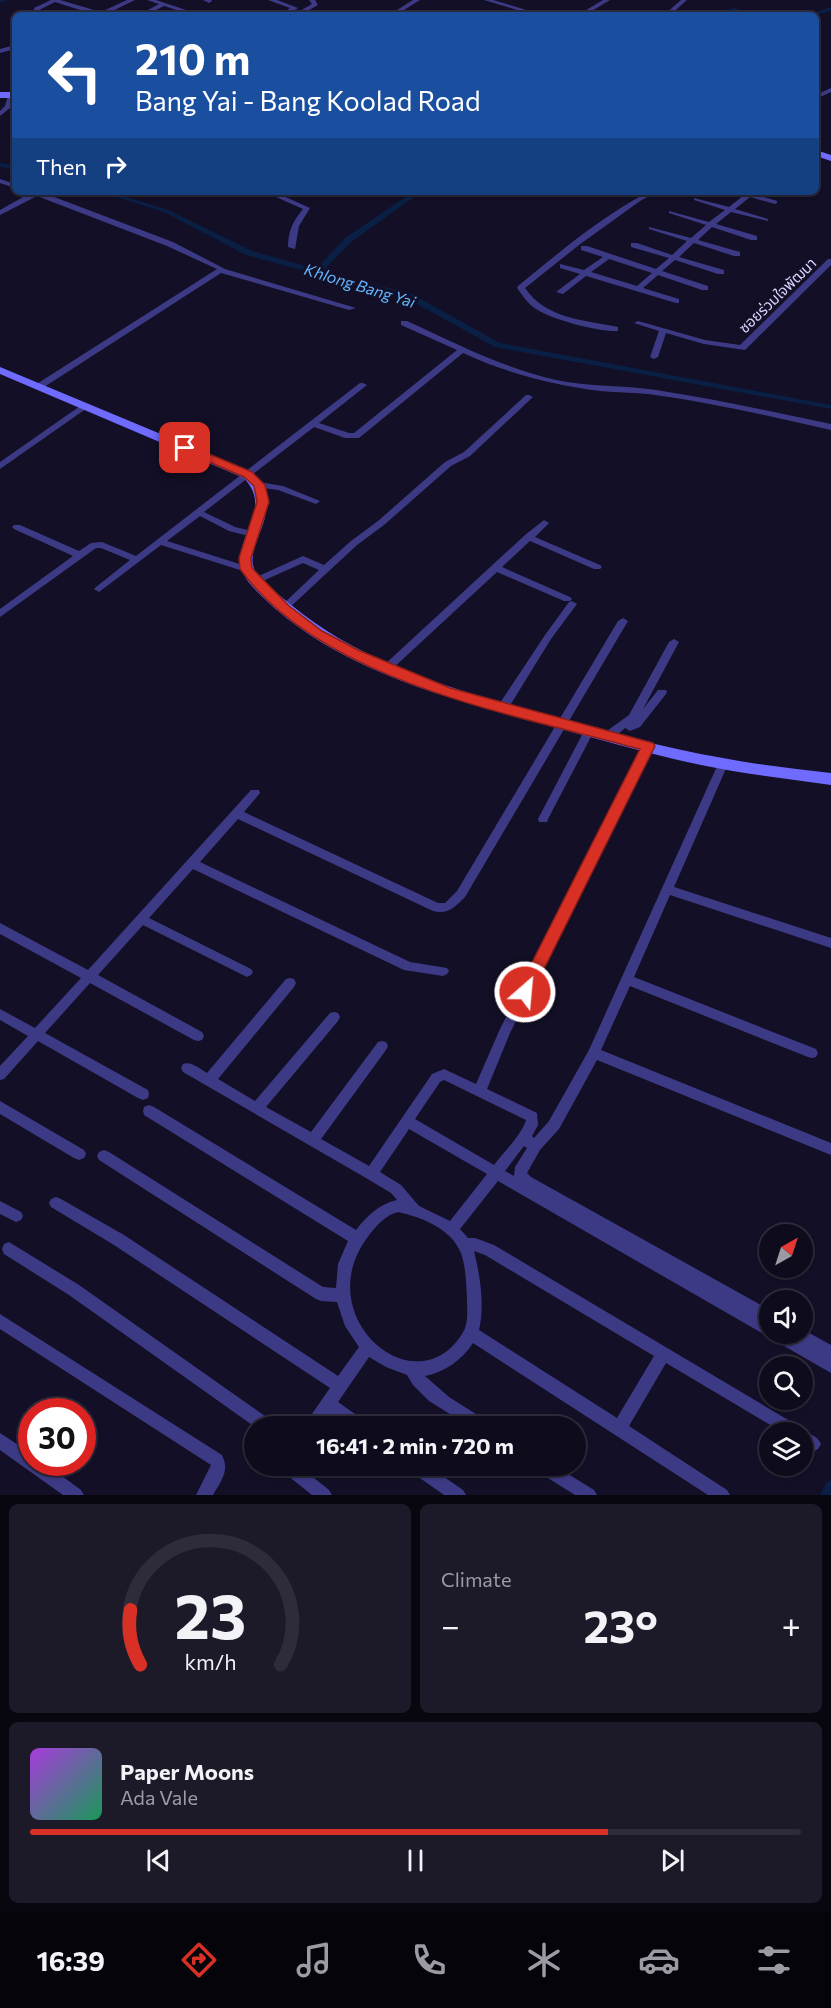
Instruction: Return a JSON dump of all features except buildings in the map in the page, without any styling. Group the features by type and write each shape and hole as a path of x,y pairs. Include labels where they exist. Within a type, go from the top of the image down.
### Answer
{"street":[{"path":"37,12 36,9 54,0 93,12"},
{"path":"109,0 123,4"},
{"path":"105,12 132,0"},
{"path":"150,0 189,12"},
{"path":"271,0 295,8 288,12"},
{"path":"302,12 315,5 312,0"},
{"path":"397,12 417,0"},
{"path":"488,0 530,12"},
{"path":"586,12 607,0"},
{"path":"670,12 684,0"},
{"path":"150,10 164,4"},
{"path":"0,114 8,107 12,98"},
{"path":"0,213 32,195"},
{"path":"41,195 170,244 222,268 220,270"},
{"path":"278,195 284,200 307,208 298,218 291,234 292,247"},
{"path":"615,329 549,314 525,295 521,288 576,243 648,195"},
{"path":"637,290 745,195"},
{"path":"753,195 776,202"},
{"path":"696,199 766,220"},
{"path":"671,212 754,238"},
{"path":"651,228 737,254"},
{"path":"634,244 721,272"},
{"path":"584,248 705,288"},
{"path":"560,292 608,256"},
{"name":"ซอยร่วมใจพัฒนา","path":"638,322 704,342 742,348 831,261"},
{"path":"563,266 676,301"},
{"path":"38,387 220,270 352,308"},
{"path":"404,323 462,350 554,382 602,389 653,392 744,408 831,427"},
{"path":"654,357 663,330"},
{"path":"315,424 348,436 356,436 462,350"},
{"path":"0,370 248,475 259,485 280,488 316,501"},
{"path":"99,589 363,385"},
{"path":"284,608 354,543 381,523 448,464 467,454 529,397"},
{"path":"0,466 86,406"},
{"path":"259,485 263,502 245,558 246,569 255,581 284,608 333,643 446,692 502,709 589,731 614,732 648,746 723,764 831,779"},
{"path":"204,515 232,529 253,534"},
{"path":"387,668 544,523"},
{"path":"17,527 80,555"},
{"path":"528,537 597,567"},
{"path":"160,542 246,569"},
{"path":"0,615 98,544 137,560"},
{"path":"255,581 303,559 326,570"},
{"path":"496,568 569,601 502,709"},
{"path":"237,814 442,909 453,903 461,894 623,621"},
{"path":"614,732 633,717 675,642"},
{"path":"614,732 636,724 662,692"},
{"path":"543,819 589,731"},
{"path":"480,1090 504,1033 648,746"},
{"path":"451,1230 495,1173 529,1142 554,1125 594,1053 723,764"},
{"path":"0,1075 255,793"},
{"path":"192,863 408,967 443,971"},
{"path":"666,889 829,939"},
{"path":"141,918 247,972"},
{"path":"0,928 198,1036"},
{"path":"626,979 812,1053"},
{"path":"209,1080 290,983"},
{"path":"0,1014 143,1094"},
{"path":"257,1108 334,1017"},
{"path":"312,1141 381,1046"},
{"path":"594,1053 831,1149"},
{"path":"187,1068 396,1189 414,1209 451,1230 464,1244 474,1285 471,1333 457,1351 436,1367 413,1371 378,1356 367,1348 357,1336 346,1311 341,1287 356,1238 384,1210 398,1206 414,1209"},
{"path":"371,1174 436,1078 448,1074 532,1117 529,1142 520,1171 526,1181 759,1312"},
{"path":"0,1107 79,1154"},
{"path":"149,1111 356,1238"},
{"path":"408,1122 759,1324"},
{"path":"104,1156 321,1294 342,1295"},
{"path":"56,1203 119,1240 341,1387"},
{"path":"0,1207 16,1216"},
{"path":"464,1244 489,1250 778,1422"},
{"path":"9,1249 74,1290 253,1416"},
{"path":"0,1321 217,1460 219,1464 217,1473 204,1495"},
{"path":"471,1333 722,1495"},
{"path":"813,1343 831,1353"},
{"path":"792,1344 831,1366"},
{"path":"319,1416 367,1348"},
{"path":"619,1429 663,1354"},
{"path":"413,1371 417,1380 430,1392 467,1416"},
{"path":"328,1404 345,1416"},
{"path":"0,1442 76,1495"},
{"path":"300,1476 324,1495"},
{"path":"430,1476 458,1495"},
{"path":"558,1476 589,1495"}],"waterway":[{"path":"819,13 831,9"},
{"path":"724,12 734,10 744,12"},
{"name":"Khlong Bang Yai","path":"0,165 12,167"},
{"name":"Khlong Bang Yai","path":"113,195 166,211 249,253 409,296 498,345 831,407"},
{"path":"318,271 348,240 414,195"},
{"path":"828,1495 831,1488"}],"route":[{"path":"185,448 248,475 259,485 263,502 245,558 246,569 255,581 284,608 317,634 354,654 446,692 648,746 525,992"}]}
